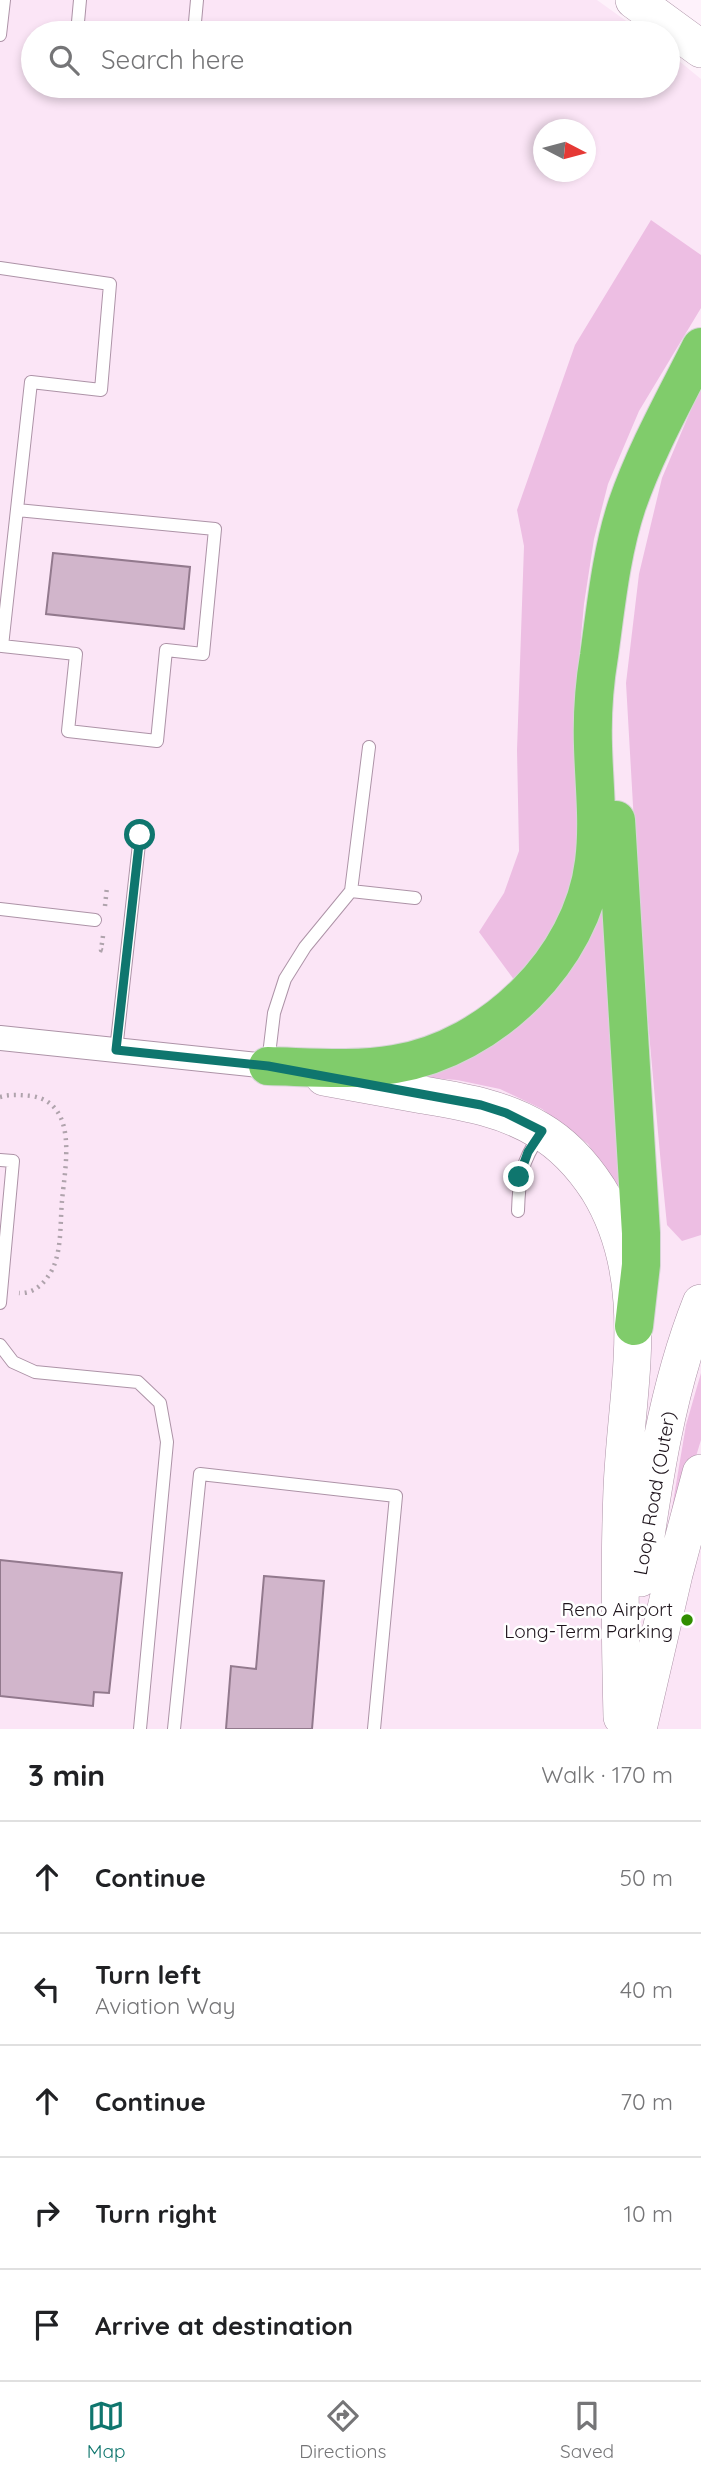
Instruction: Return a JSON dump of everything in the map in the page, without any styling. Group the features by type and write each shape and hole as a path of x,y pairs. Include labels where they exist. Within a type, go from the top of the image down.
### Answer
{"highway":[{"path":"268,1066 396,1064 453,1045 504,1013 546,972 565,947 588,892 594,864 596,835 593,718 597,668 618,538 641,468 701,347"},
{"path":"604,622 641,1233 634,1326"}],"main road":[{"path":"635,0 663,21"},
{"path":"680,33 701,49"},
{"path":"268,1066 481,1105 506,1113 542,1131 573,1157 591,1178 611,1213 630,1270 634,1326 622,1487 620,1578 627,1725"},
{"name":"Loop Road (Outer)","path":"627,1725 635,1609 658,1458 681,1361 701,1303"},
{"path":"627,1725 677,1562 701,1472"}],"street":[{"path":"0,1038 268,1066"}],"lane":[{"path":"0,34 4,0"},
{"path":"78,21 80,0"},
{"path":"195,21 197,0"},
{"path":"0,268 110,284 101,390 31,382 2,646 76,654 68,731 157,741 166,650 203,654 215,529 17,510"},
{"path":"268,1066 274,1013 285,979 305,947 351,891 369,747"},
{"path":"116,1050 140,835"},
{"path":"351,891 415,898"},
{"path":"0,909 95,920"},
{"path":"518,1211 519,1177 528,1152 542,1131"},
{"path":"0,1160 13,1161 3,1243 1,1298"},
{"path":"0,1345 13,1362 35,1372 138,1382 160,1403 167,1442 140,1729"},
{"path":"174,1729 200,1474 396,1496 374,1729"}],"path":[{"path":"0,1097 23,1095 46,1099 61,1114 65,1132 58,1252 52,1270 41,1287 24,1294 1,1298"}],"shaded area":[{"path":"0,0 597,0 626,21 21,21 21,98 680,98 680,62 701,79 701,1729 0,1729"},
{"path":"651,220 701,255 701,308 639,411 608,484 594,539 579,660 581,855 559,923 515,981 479,932 504,893 519,851 517,750 524,546 517,510 575,345"},
{"path":"701,386 701,1235 682,1241 667,1225 641,945 626,683 639,574 662,478"},
{"path":"603,890 627,1204 588,1144 542,1109 500,1089 457,1080 404,1076 446,1062"},
{"path":"701,1373 701,1440 670,1520 686,1425"}],"building":[{"path":"53,553 190,567 184,629 46,614"},
{"path":"0,1560 122,1573 109,1693 94,1692 93,1706 0,1696"},
{"path":"264,1576 324,1581 312,1729 226,1729 231,1666 256,1669"}],"place":[{"name":"Reno Airport Long-Term Parking","path":"687,1620"}],"route":[{"path":"140,835 116,1050 268,1066 481,1105 506,1113 542,1131 528,1152 519,1177"}]}
